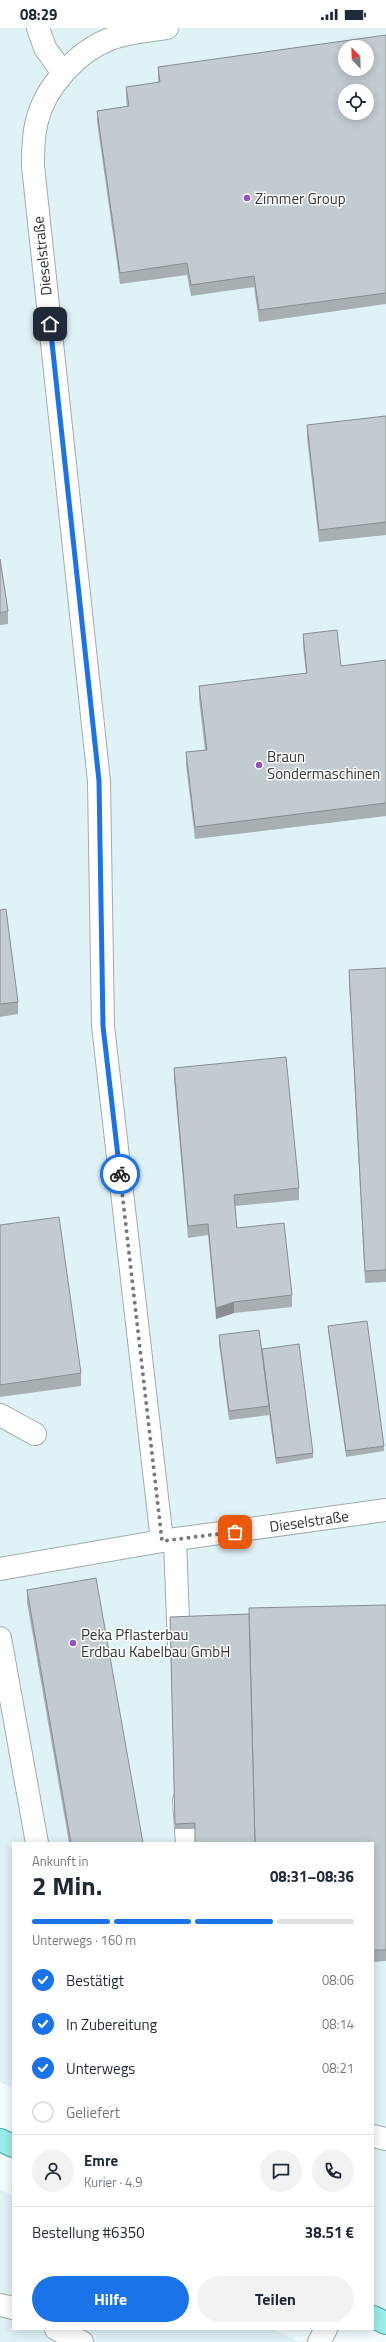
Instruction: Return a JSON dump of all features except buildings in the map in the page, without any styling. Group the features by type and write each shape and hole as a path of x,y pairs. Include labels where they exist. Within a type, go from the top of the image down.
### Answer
{"main road":[{"path":"0,2140 12,2146"},
{"path":"374,2317 386,2323"}],"street":[{"path":"38,28 45,48 63,73"},
{"name":"Dieselstraße","path":"167,28 128,33 109,39 88,51 63,73 47,96 37,120 33,166 99,781 103,1026 168,1541"},
{"path":"0,1415 36,1434"},
{"name":"Dieselstraße","path":"0,1569 168,1541 386,1510"},
{"path":"168,1541 179,1667"},
{"path":"0,1638 37,1842"},
{"path":"183,1777 186,1838 208,1838"},
{"path":"374,2136 386,2139"},
{"path":"0,2305 12,2308"},
{"path":"58,2330 82,2342"},
{"path":"319,2342 325,2330"}],"shaded area":[{"path":"0,28 386,28 386,2323 374,2317 374,1842 12,1842 12,2088 0,2082"},
{"path":"0,2190 12,2195 12,2330 276,2330 299,2342 0,2342"}],"way so far":[{"path":"120,1174 162,1541 175,1541 235,1532"}],"place":[{"name":"Zimmer Group","path":"247,198"},
{"name":"Braun Sondermaschinen","path":"259,765"},
{"name":"Peka Pflasterbau Erdbau Kabelbau GmbH","path":"73,1643"}],"route":[{"path":"50,324 99,781 103,1026 120,1174"}]}
